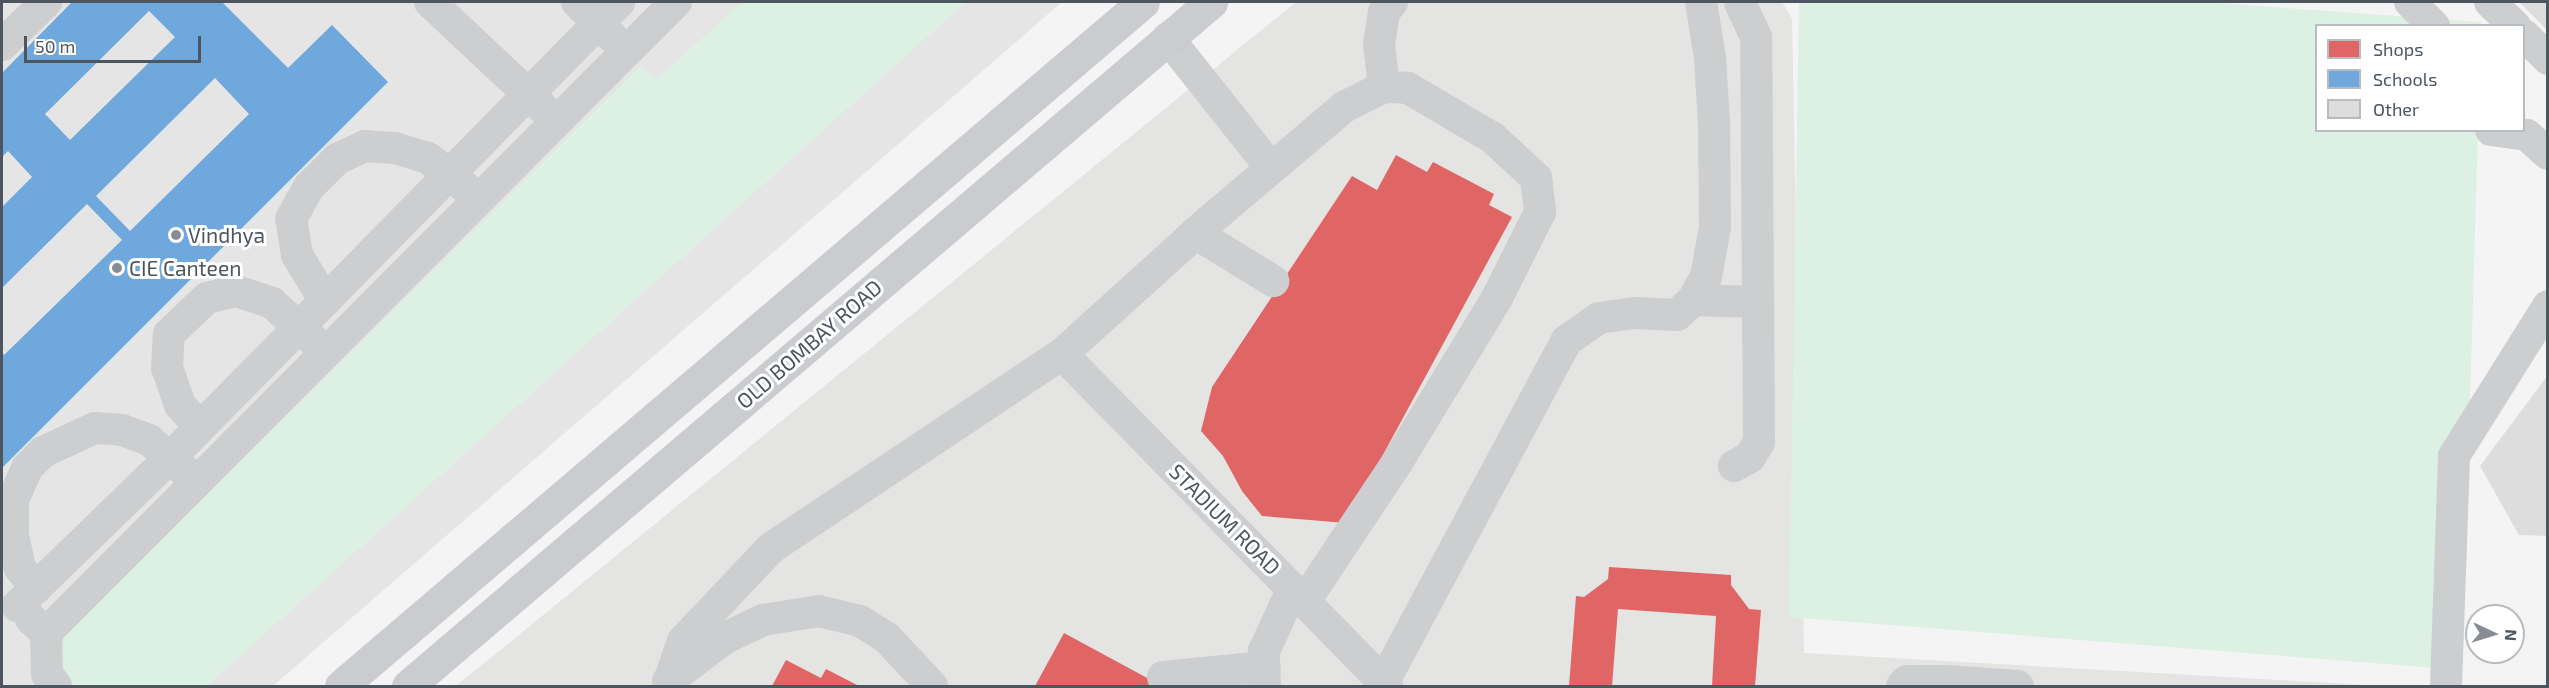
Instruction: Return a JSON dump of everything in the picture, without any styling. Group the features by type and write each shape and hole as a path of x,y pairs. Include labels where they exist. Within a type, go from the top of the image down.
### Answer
{"main road":[{"name":"OLD BOMBAY ROAD","path":"341,687 1143,2"},
{"name":"OLD BOMBAY ROAD","path":"408,687 1211,2"}],"lane":[{"path":"2,45 46,2"},
{"path":"430,2 556,120"},
{"path":"46,633 195,481 676,2"},
{"path":"1383,87 1379,44 1384,12 1392,2"},
{"path":"1385,685 1566,341 1599,318 1635,313 1677,315 1694,300 1707,277 1715,227 1710,58 1701,2"},
{"path":"1734,466 1750,457 1759,442 1755,38 1740,2"},
{"path":"2410,2 2431,24"},
{"path":"2490,2 2513,24"},
{"path":"18,600 171,457 326,301 527,93 598,8 627,51"},
{"path":"2525,37 2547,59"},
{"path":"1168,38 1271,168"},
{"path":"667,683 683,641 771,548 1062,354 1196,233 1344,107 1383,87 1408,88 1493,138 1536,178 1540,212 1497,298 1416,430 1299,594 1264,651 1265,677 1162,677"},
{"path":"2506,132 2528,135 2547,154"},
{"path":"326,301 297,255 291,219 309,187 337,159 365,146 396,148 428,158 450,173 478,199"},
{"path":"1196,233 1273,281"},
{"path":"200,427 180,405 167,375 169,334 207,298 236,291 272,303 325,352"},
{"path":"1694,300 1757,302"},
{"path":"2446,687 2454,456 2547,306"},
{"name":"STADIUM ROAD","path":"1062,354 1299,594 1385,685"},
{"path":"46,682 46,633 18,600 20,568 13,536 13,500 27,468 43,452 95,428 122,430 149,440 171,457 195,481"},
{"path":"667,683 725,638 763,620 819,611 860,621 887,638 932,687"},
{"path":"1902,687 1907,681 1947,681 2018,687"}],"shaded area":[{"path":"2,2 1062,2 273,686 2,686"},
{"path":"1296,2 1782,2 1792,19 1804,653 2384,686 456,686"}],"green space":[{"path":"742,2 966,2 207,686 71,686 62,676 64,637 640,66 657,79"},
{"path":"1799,2 2204,2 2481,22 2481,24 2315,24 2315,132 2478,132 2462,670 1789,617"}],"building: Shops":[{"path":"1396,155 1427,172 1433,162 1494,194 1489,205 1512,217 1346,523 1262,516 1242,491 1223,456 1201,431 1212,387 1352,176 1377,190"},
{"path":"1609,567 1731,575 1731,585 1749,609 1761,610 1755,686 1712,686 1716,616 1618,609 1612,686 1569,686 1576,596 1584,597 1608,579"},
{"path":"1064,633 1162,686 1035,686"},
{"path":"786,660 821,678 826,669 859,686 772,686"}],"building: Schools":[{"name":"Vindhya","path":"72,2 222,2 288,68 332,25 388,82 2,468 2,352 4,355 122,240 87,204 2,288 2,207 32,177 8,151 2,157 2,73","holes":["149,11 175,37 70,140 45,114","215,78 249,114 130,231 96,196"]}],"building: Other":[{"path":"2519,2 2548,2 2548,31"},
{"path":"2548,375 2548,536 2519,535 2480,466"}],"place":[{"name":"Vindhya","path":"176,235"},
{"name":"CIE Canteen","path":"117,268"}]}
